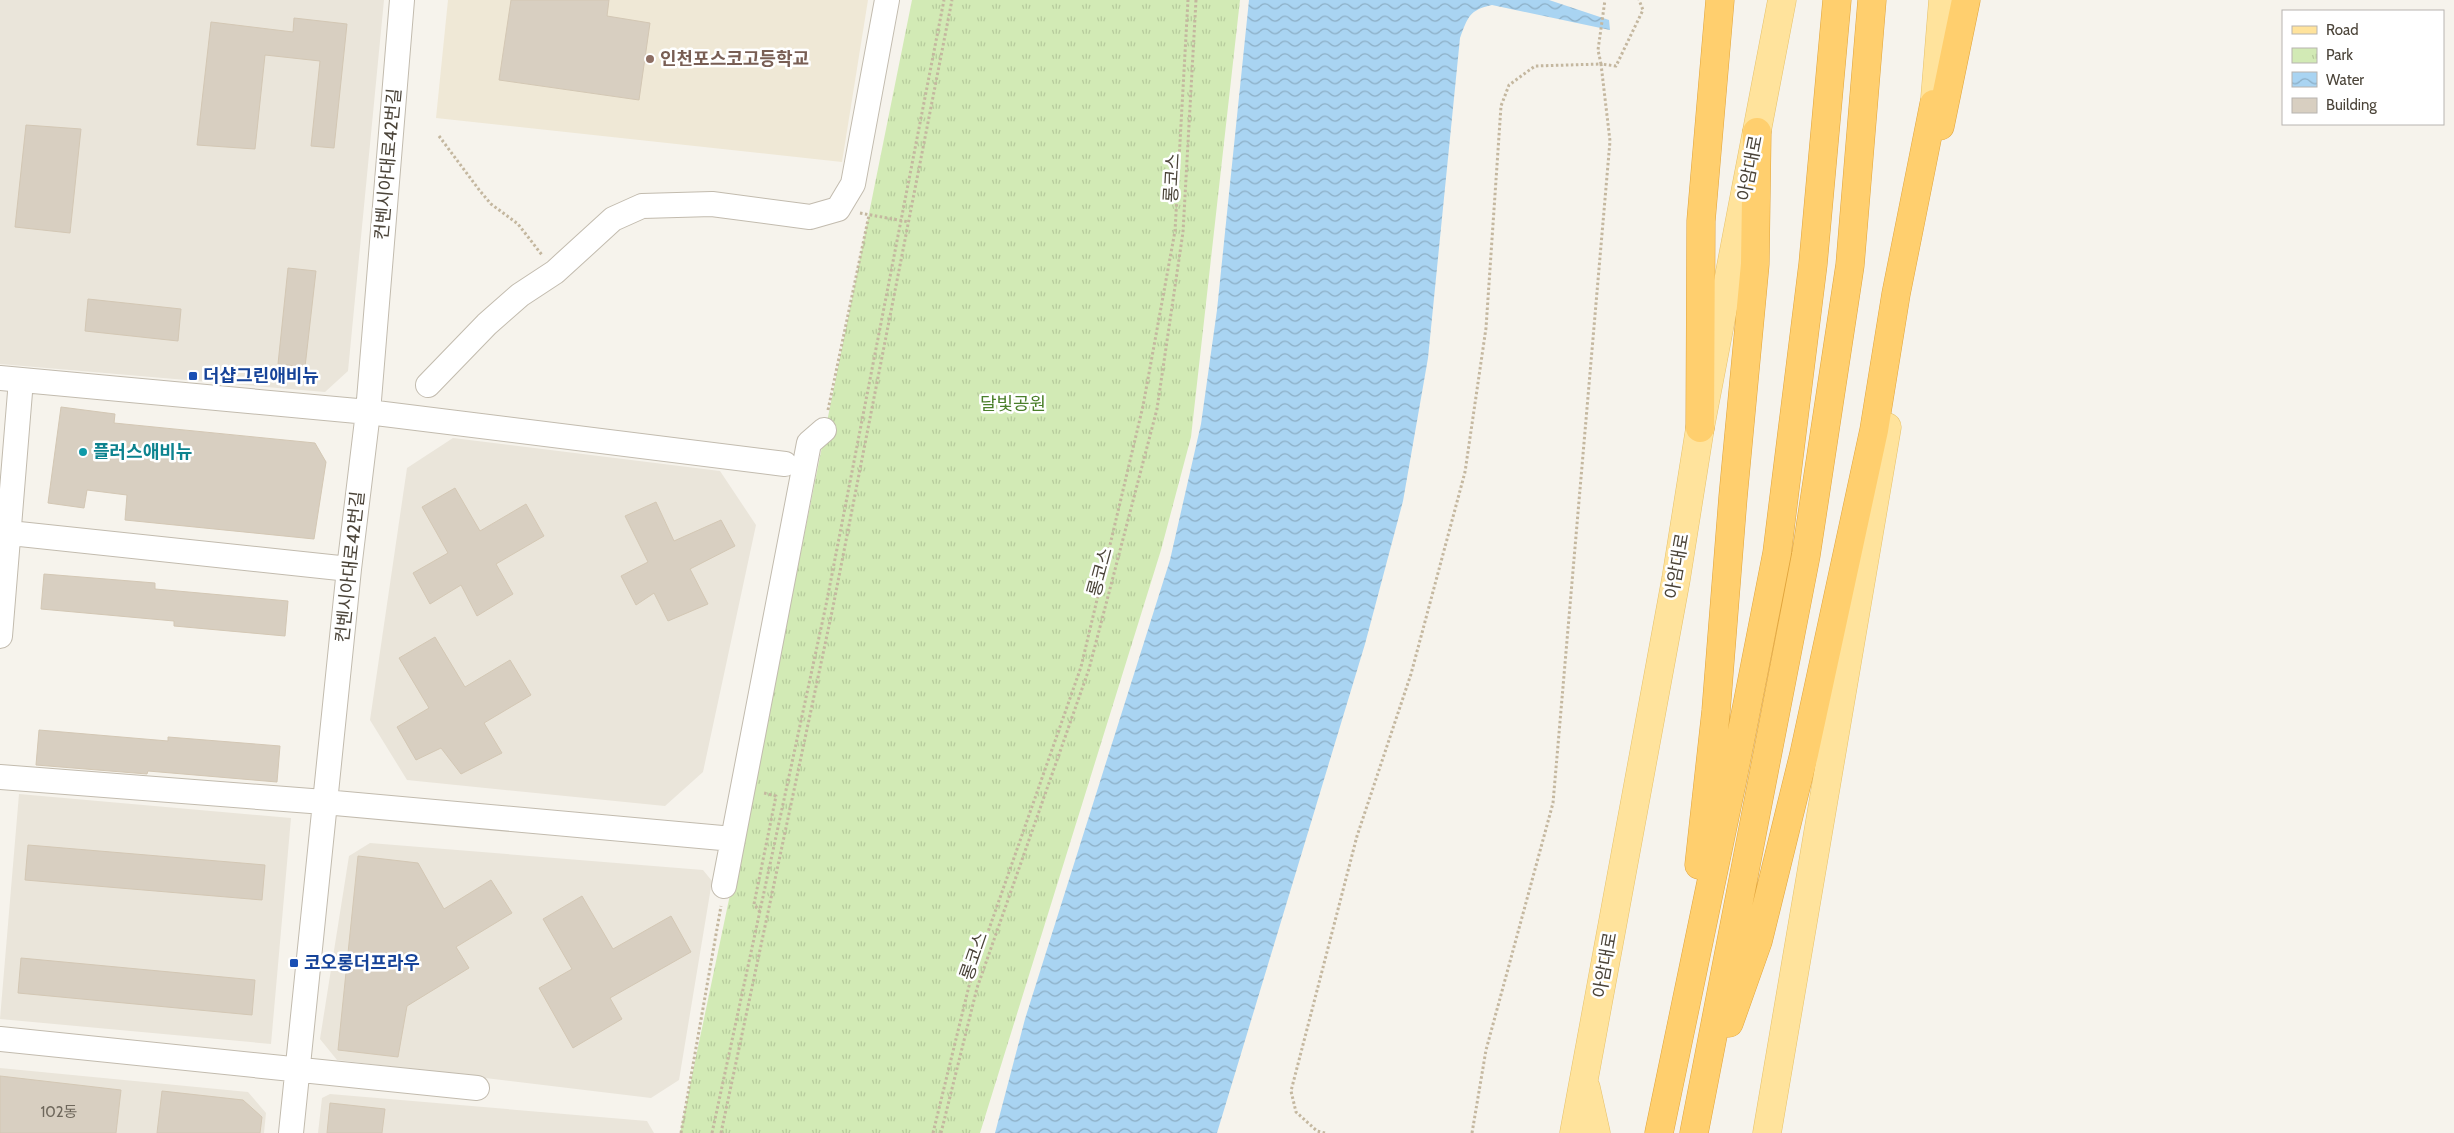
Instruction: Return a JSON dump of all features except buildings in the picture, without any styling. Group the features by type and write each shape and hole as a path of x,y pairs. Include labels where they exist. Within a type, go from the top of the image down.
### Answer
{"highway":[{"path":"1700,428 1701,221 1720,0"},
{"path":"1659,1133 1777,554 1814,264 1837,0"},
{"path":"1694,1133 1806,555 1850,265 1872,0"},
{"path":"1929,179 1966,0"},
{"path":"1699,1106 1758,940 1804,754 1874,430 1896,294 1934,104"},
{"path":"1679,1039 1716,711 1733,497 1755,264 1757,132"}],"main road":[{"name":"아암대로","path":"1574,1133 1676,579 1700,428 1782,0"},
{"path":"1767,1133 1929,179 1943,0"},
{"path":"1584,1080 1596,1133"}],"street":[{"name":"컨벤시아대로42번길","path":"291,1133 299,1069 324,802 368,412 402,0"},
{"path":"428,385 487,324 520,295 555,272 613,219 642,206 712,204 810,217 838,209 854,184 886,0"},
{"path":"0,636 11,379 368,412 785,464"},
{"path":"724,886 809,443 824,430"},
{"path":"4,533 349,570"},
{"path":"0,777 324,802 734,840"},
{"path":"0,1039 477,1088"}],"path":[{"path":"712,1133 826,605 944,0"},
{"path":"721,1133 833,607 952,0"},
{"path":"933,1133 969,986 1081,667 1143,406 1175,231 1188,0"},
{"name":"롱코스","path":"941,1133 977,988 1089,669 1157,409 1183,232 1196,0"},
{"path":"1472,1133 1486,1050 1553,804 1610,141 1602,64 1598,50 1605,0"},
{"path":"1325,1133 1317,1131 1296,1112 1291,1091 1357,836 1411,674 1466,472 1486,328 1501,106 1509,84 1535,66 1602,64 1616,66 1643,10 1639,0"},
{"path":"439,136 491,204 518,224 529,238"},
{"path":"838,209 909,222"},
{"path":"824,430 868,215"},
{"path":"756,791 776,796 754,904 760,912"},
{"path":"680,1133 724,886"}],"shaded area":[{"path":"0,0 384,0 348,371 325,392 0,364"},
{"name":"인천포스코고등학교","path":"448,0 868,0 842,162 436,118"},
{"path":"453,438 720,471 756,525 703,772 665,806 407,780 370,720 407,468"},
{"path":"19,794 291,818 271,1044 0,1019"},
{"path":"370,843 703,870 712,881 679,1080 651,1098 337,1060 320,1039 349,856"},
{"path":"0,1068 248,1092 266,1113 264,1133 0,1133"},
{"path":"330,1094 647,1121 654,1133 318,1133 322,1098"}],"green space":[{"name":"달빛공원","path":"912,0 1240,0 1191,437 1161,550 980,1133 680,1133 775,680"}],"water":[{"path":"1249,0 1549,0 1609,20 1610,30 1492,5 1478,9 1470,15 1460,38 1428,358 1403,501 1365,644 1217,1133 995,1133 1025,1019 1170,560 1201,424 1217,310"}],"place":[{"name":"인천포스코고등학교","path":"650,59"},
{"name":"더샵그린애비뉴","path":"193,376"},
{"name":"플러스애비뉴","path":"83,452"},
{"name":"코오롱더프라우","path":"294,963"}]}
